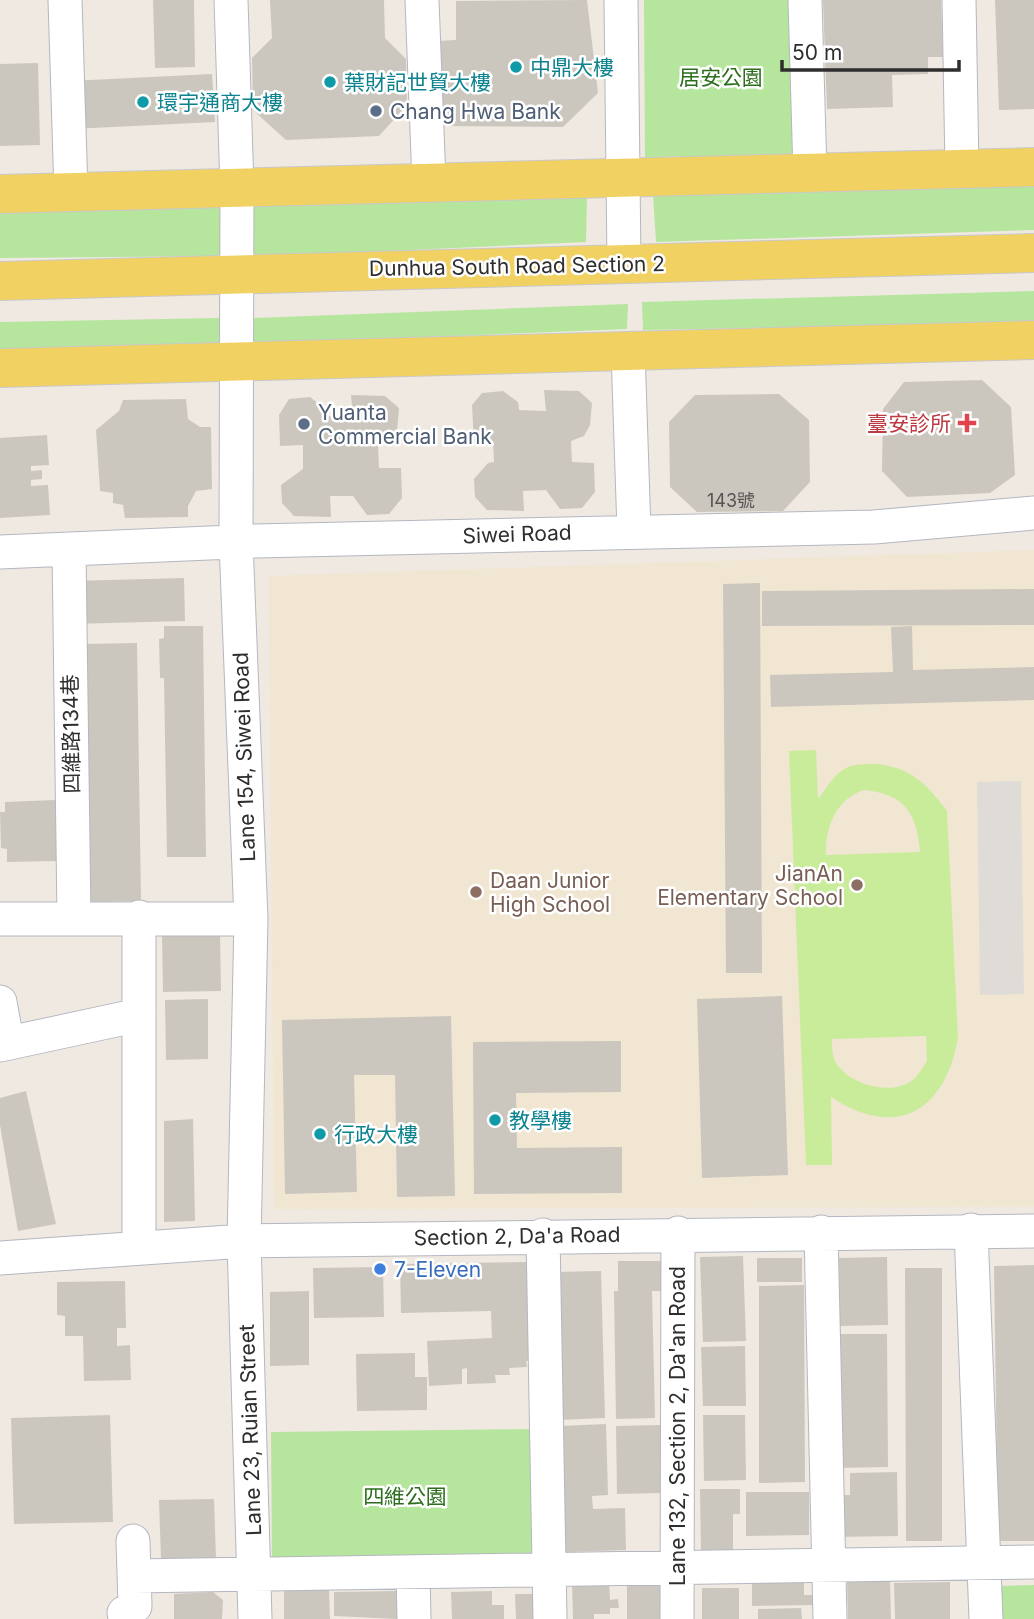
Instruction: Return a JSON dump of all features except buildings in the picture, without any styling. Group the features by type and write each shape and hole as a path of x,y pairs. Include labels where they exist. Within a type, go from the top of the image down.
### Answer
{"main road":[{"path":"0,194 1034,167"},
{"name":"Dunhua South Road Section 2","path":"0,281 1034,253"},
{"path":"0,368 1034,340"}],"street":[{"path":"65,0 71,192"},
{"name":"Lane 154, Siwei Road","path":"230,0 237,188 236,542 251,919 244,1241"},
{"path":"422,0 429,183"},
{"path":"621,0 626,178 624,263"},
{"path":"805,0 810,173"},
{"path":"959,0 962,169"},
{"path":"628,351 634,531"},
{"name":"Siwei Road","path":"0,552 236,542 874,527 1034,513"},
{"name":"四維路134巷","path":"69,550 74,918"},
{"path":"139,917 139,1247"},
{"path":"0,919 251,919"},
{"path":"0,1002 4,1043 139,1015"},
{"path":"971,1230 986,1619"},
{"name":"Section 2, Da'a Road","path":"0,1258 244,1241 678,1233 1034,1231"},
{"path":"821,1232 831,1619"},
{"name":"Lane 132, Section 2, Da'an Road","path":"677,1619 678,1233"},
{"path":"543,1235 550,1619"},
{"name":"Lane 23, Ruian Street","path":"244,1241 255,1619"},
{"path":"124,1613 135,1606 133,1541"},
{"path":"134,1576 549,1572 830,1563 1034,1562"},
{"path":"413,1573 414,1619"}],"shaded area":[{"path":"1034,550 1034,1207 274,1209 269,576"},
{"path":"1021,781 1024,994 980,995 977,782"}],"green space":[{"name":"居安公園","path":"644,0 795,0 800,155 645,157"},
{"path":"1034,184 1034,230 656,242 653,194"},
{"path":"587,196 586,242 252,257 247,201"},
{"path":"223,201 228,256 0,258 0,206"},
{"path":"1034,291 1034,323 643,330 642,302"},
{"path":"628,304 627,329 254,344 254,318"},
{"path":"220,318 220,345 0,351 0,322"},
{"path":"816,750 818,799 843,770 854,765 876,764 899,769 917,778 947,811 958,1038 951,1064 942,1084 929,1101 914,1111 896,1117 876,1116 855,1110 831,1097 832,1165 806,1165 789,751","holes":["864,790 890,796 906,808 916,826 920,852 826,855 828,834 834,815 846,800","926,1036 927,1061 915,1078 901,1086 880,1087 858,1081 840,1069 833,1056 832,1039"]},
{"name":"四維公園","path":"538,1429 540,1559 272,1562 271,1432"},
{"path":"1034,1585 1034,1619 998,1619 996,1586"}],"place":[{"name":"中鼎大樓","path":"516,67"},
{"name":"葉財記世貿大樓","path":"330,82"},
{"name":"環宇通商大樓","path":"143,102"},
{"name":"Chang Hwa Bank","path":"376,111"},
{"name":"臺安診所","path":"967,423"},
{"name":"Yuanta Commercial Bank","path":"304,424"},
{"name":"JianAn Elementary School","path":"857,885"},
{"name":"Daan Junior High School","path":"476,892"},
{"name":"教學樓","path":"495,1120"},
{"name":"行政大樓","path":"320,1134"},
{"name":"7-Eleven","path":"380,1269"}]}
